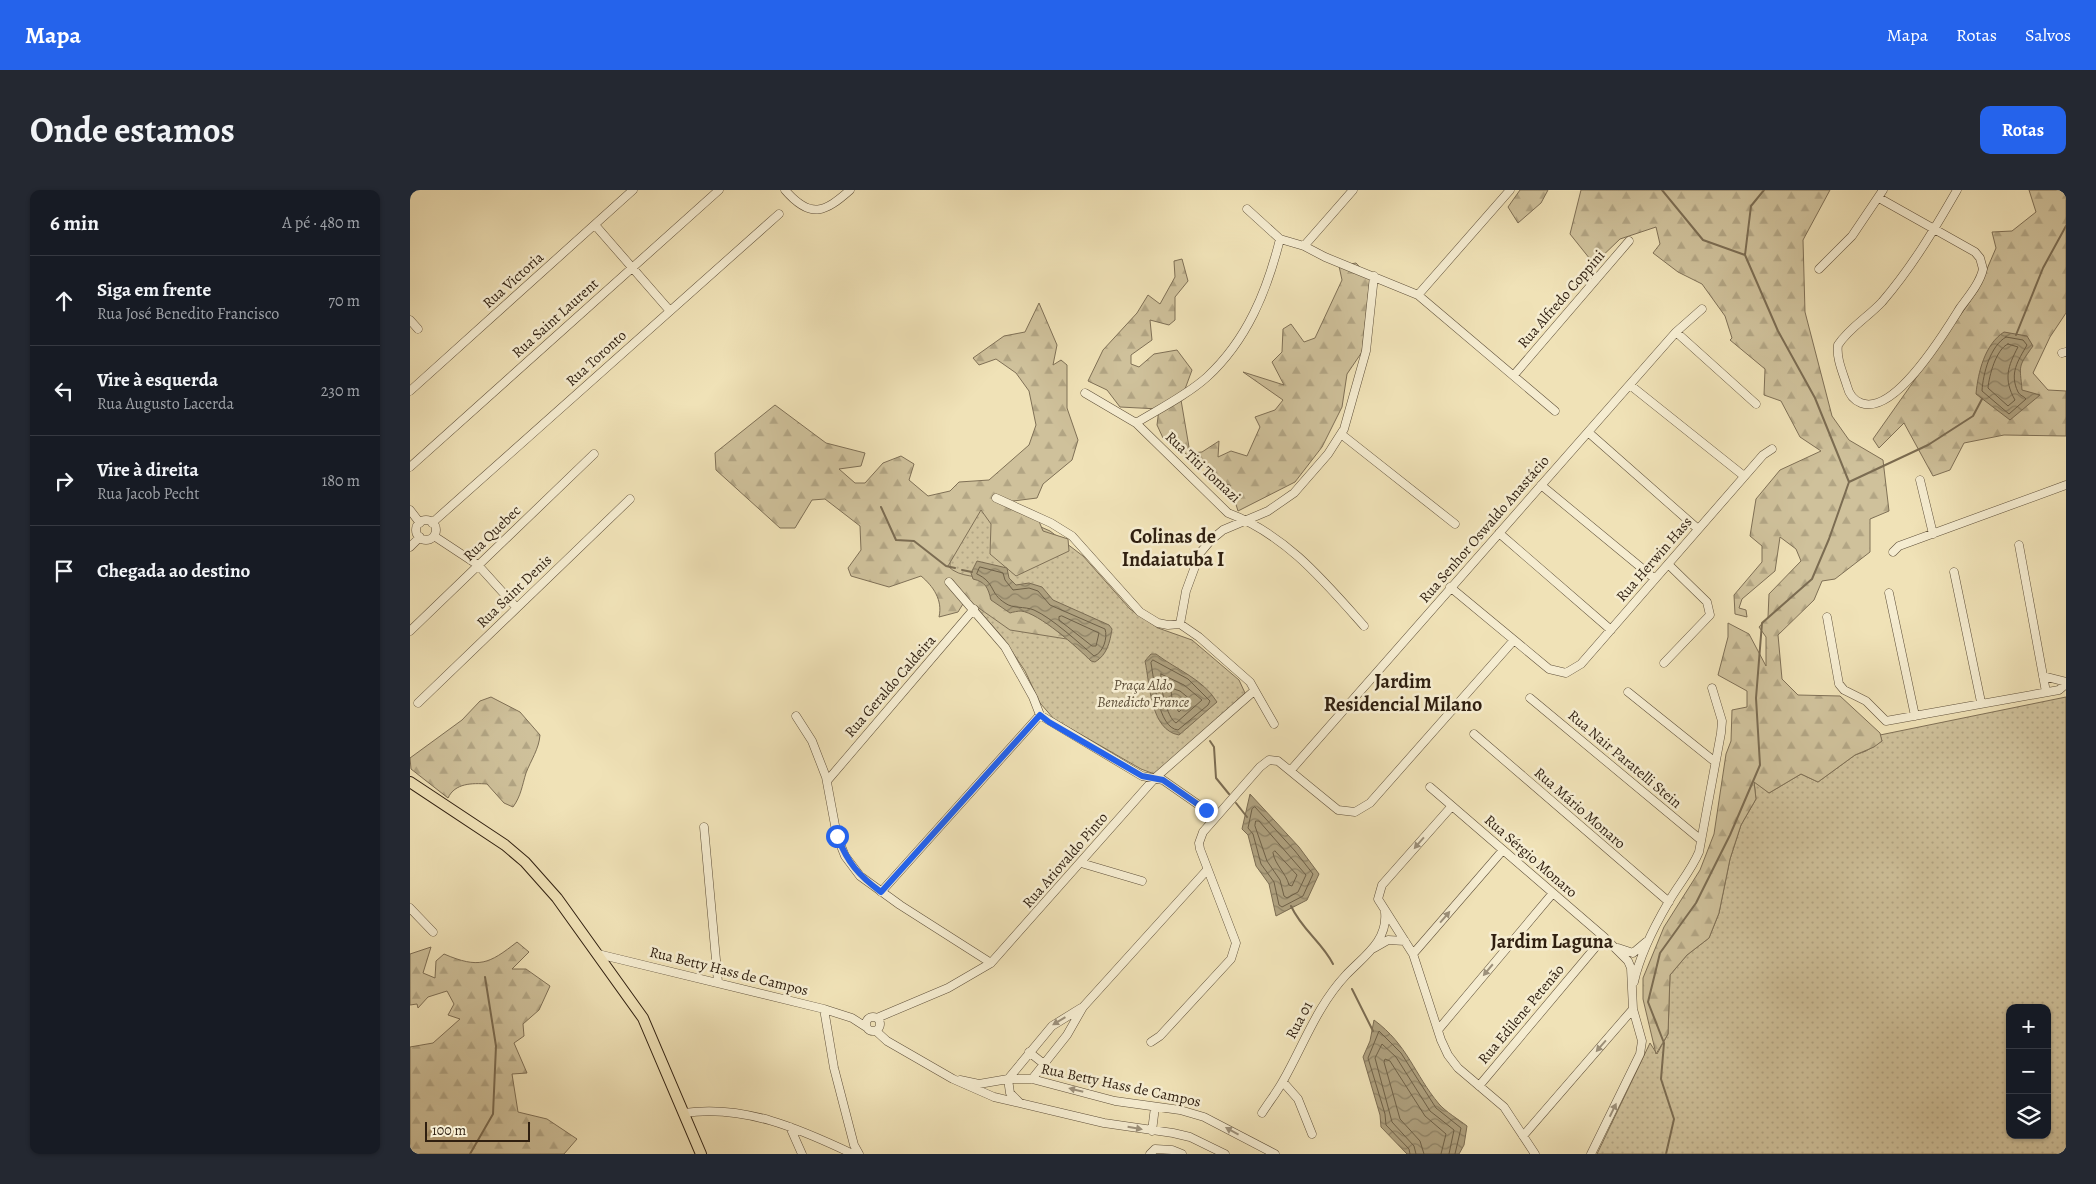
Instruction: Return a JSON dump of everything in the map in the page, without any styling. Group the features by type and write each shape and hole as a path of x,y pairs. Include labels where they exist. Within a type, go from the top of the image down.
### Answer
{"main road":[{"path":"410,782 486,831 525,862 557,898 643,1018 701,1154"}],"street":[{"name":"Rua Victoria","path":"410,391 633,190"},
{"name":"Rua Saint Laurent","path":"410,467 719,190"},
{"path":"785,190 806,207 820,210 832,206 850,190"},
{"path":"1304,246 1352,190"},
{"path":"1418,295 1510,190"},
{"path":"1819,269 1852,236 1883,190"},
{"path":"1879,198 1935,229 1974,252 1983,264 1982,275 1928,356 1898,388 1880,402 1870,405 1858,402 1848,392 1838,355 1838,345 1880,304 1900,280 1935,229 1957,190"},
{"path":"1247,209 1280,239 1304,246 1325,257 1418,295 1555,411"},
{"name":"Rua Toronto","path":"432,523 779,214"},
{"path":"595,225 634,267 670,311"},
{"path":"1136,423 1206,378 1224,359 1254,318 1265,290 1280,239"},
{"name":"Rua Alfredo Coppini","path":"1514,375 1628,241"},
{"path":"1180,624 1186,591 1200,553 1223,530 1268,511 1294,493 1328,454 1341,434 1366,351 1374,276"},
{"name":"Rua Senhor Oswaldo Anastácio","path":"1291,770 1676,332 1702,309"},
{"path":"410,320 418,329"},
{"path":"1676,332 1756,404"},
{"path":"1630,384 1744,476"},
{"name":"Rua Titi Tomazi","path":"1085,393 1136,423 1228,513 1247,520 1287,547 1317,574 1364,626"},
{"path":"1588,432 1698,530"},
{"path":"1341,434 1455,524"},
{"name":"Rua Herwin Hass","path":"1514,640 1549,669 1566,673 1581,664 1763,454 1772,449"},
{"name":"Rua Quebec","path":"410,631 594,454"},
{"path":"1920,480 1933,534"},
{"path":"1541,485 1655,579"},
{"path":"1893,552 1899,546 2066,485"},
{"path":"996,498 1051,523 1072,536 1140,612 1158,623 1168,625 1180,624 1223,658 1250,682 1274,724"},
{"name":"Rua Saint Denis","path":"418,703 630,499"},
{"path":"410,510 420,523"},
{"path":"426,521 432,523 436,531 434,536 428,540 420,537 416,530 420,523 426,521"},
{"path":"1499,533 1611,630"},
{"path":"434,536 478,565 516,607"},
{"path":"410,547 420,537"},
{"path":"2019,545 2046,692"},
{"path":"1664,663 1710,615 1708,602 1668,564"},
{"path":"1954,572 1981,702"},
{"path":"949,582 1005,647 1033,697 1040,715 1142,776 1163,780 1206,810"},
{"path":"1151,1042 1160,1036 1231,959 1235,951 1236,943 1206,870 1199,843 1203,832 1264,763 1273,760 1291,770 1338,810 1355,812 1370,803 1514,640 1450,587"},
{"path":"1889,593 1915,716"},
{"name":"Rua Geraldo Caldeira","path":"827,781 974,609"},
{"path":"1827,617 1839,684 1844,690 1866,701 1886,721 1981,702 2059,690 2066,683 2043,676"},
{"path":"1632,991 1649,939 1669,902 1693,865 1702,840 1722,721 1712,688"},
{"name":"Rua Ariovaldo Pinto","path":"873,1017 948,988 990,963 1154,778 1254,691"},
{"path":"1628,692 1714,761"},
{"name":"Rua Nair Paratelli Stein","path":"1530,698 1702,840"},
{"path":"881,892 1040,715"},
{"path":"796,716 812,741 827,781 837,836 845,856 860,876 881,892 990,963"},
{"name":"Rua Mário Monaro","path":"1474,734 1669,902"},
{"name":"Rua Sérgio Monaro","path":"1430,787 1614,946 1631,968 1633,1009 1642,1041 1640,1054 1591,1154"},
{"path":"1451,807 1382,885 1378,895 1378,902 1412,954 1448,1055 1458,1068 1504,1108 1534,1154"},
{"path":"704,827 718,982"},
{"path":"1412,954 1503,850"},
{"path":"1080,863 1142,880"},
{"path":"1032,1079 1067,1035 1083,1007 1206,870"},
{"path":"1438,1030 1553,893"},
{"path":"410,908 433,932"},
{"name":"Rua 01","path":"1262,1113 1283,1082 1319,1009 1347,974 1372,949 1385,929 1384,910"},
{"name":"Rua Edilene Petenão","path":"1478,1086 1604,937"},
{"path":"1614,946 1633,953 1649,939"},
{"name":"Rua 01","path":"1372,949 1388,940 1405,941"},
{"name":"Rua Betty Hass de Campos","path":"598,954 824,1009 852,1018 866,1027"},
{"path":"1023,1105 1012,1096 1008,1078 1052,1026 1083,1007"},
{"path":"824,1009 834,1068 854,1145 859,1154"},
{"path":"1523,1136 1633,1009"},
{"path":"873,1017 880,1026 876,1031 869,1030 866,1027 866,1020 873,1017"},
{"name":"Rua Betty Hass de Campos","path":"852,1018 873,1017"},
{"name":"Rua Betty Hass de Campos","path":"876,1031 887,1041 975,1091 1023,1105 1190,1137 1225,1154"},
{"path":"1029,1052 1044,1064"},
{"name":"Rua Betty Hass de Campos","path":"953,1079 980,1084 1008,1078 1032,1079 1115,1101 1180,1110 1204,1117 1275,1154"},
{"path":"1283,1082 1298,1099 1312,1134"},
{"path":"1152,1131 1155,1106"},
{"path":"684,1113 706,1110 751,1115 790,1127 853,1154"},
{"path":"790,1127 802,1154"},
{"path":"1152,1152 1172,1150 1182,1154"}],"green space":[{"path":"1520,190 1548,190 1541,203 1518,223 1508,207"},
{"path":"1581,190 1830,190 1803,240 1805,312 1832,416 1849,440 1883,460 1889,511 1870,519 1870,552 1835,579 1822,581 1814,600 1778,635 1782,679 1798,695 1840,696 1880,733 1882,741 1874,747 1855,755 1818,782 1801,774 1769,793 1754,782 1756,799 1741,825 1730,859 1719,913 1709,938 1687,955 1670,975 1668,1034 1656,1054 1643,999 1643,978 1664,927 1700,870 1714,834 1726,754 1731,741 1732,710 1747,707 1747,691 1718,675 1728,637 1728,623 1749,634 1766,666 1766,637 1759,627 1768,617 1769,594 1801,561 1796,549 1780,537 1775,571 1742,599 1739,608 1746,610 1747,617 1735,614 1734,595 1762,562 1762,546 1750,536 1756,499 1780,470 1821,451 1800,437 1781,401 1764,395 1765,369 1730,340 1732,338 1725,316 1702,284 1678,272 1653,253 1660,244 1656,227 1620,239 1594,264 1570,234"},
{"path":"2029,190 2066,190 2066,313 2050,337 2033,373 2048,390 2066,391 2066,436 2004,435 1964,443 1950,470 1933,476 1904,423 1879,448 1873,439 1978,290 1996,248 1992,232 2012,231 2036,212"},
{"path":"1182,259 1188,281 1175,297 1175,320 1169,325 1150,320 1152,340 1131,355 1131,364 1139,367 1154,354 1177,350 1192,370 1181,400 1190,453 1202,452 1219,441 1218,457 1231,451 1247,456 1260,427 1255,417 1275,410 1283,400 1243,372 1284,385 1272,362 1282,352 1283,329 1291,324 1304,342 1315,338 1342,280 1339,266 1356,263 1370,278 1362,352 1347,374 1342,407 1322,447 1295,482 1238,511 1230,485 1209,480 1205,467 1163,438 1157,425 1159,409 1120,407 1107,390 1088,381 1103,350 1137,313 1148,295 1160,304 1175,277 1174,261"},
{"path":"1039,303 1057,345 1053,365 1061,360 1067,365 1067,408 1078,440 1072,460 1043,484 1037,498 1013,501 1007,507 1036,514 1043,531 1068,539 1069,551 1016,576 990,554 991,524 981,510 948,566 958,573 982,578 1005,588 1035,609 1073,640 1010,630 966,599 958,612 939,617 940,605 936,594 921,576 889,587 851,576 848,568 861,550 860,526 825,499 812,500 795,528 780,528 716,470 715,453 775,405 826,443 865,453 861,466 839,469 855,483 865,483 883,463 901,456 914,464 909,480 928,496 950,491 959,482 989,480 1029,445 1036,425 1029,391 1016,373 996,359 979,365 973,358 1004,336 1025,332"},
{"name":"Praça Aldo Benedicto France","path":"975,498 1050,531 1083,556 1130,609 1158,628 1192,640 1239,680 1245,693 1157,775 1141,769 1054,719 1040,703 1025,671 1003,638 950,577 950,558"},
{"path":"491,697 520,712 540,735 520,795 513,807 504,803 487,784 464,785 455,789 448,798 411,769 410,758 462,720 480,701"},
{"path":"2066,697 2066,1154 1597,1154 1650,1043 1657,1054 1668,1034 1670,975 1687,955 1709,938 1719,913 1730,859 1741,825 1756,799 1754,781 1769,793 1801,774 1818,782 1855,755 1866,751 1882,741 1880,735"},
{"path":"517,942 529,952 512,969 526,969 550,986 539,1010 523,1024 524,1036 514,1043 527,1073 512,1074 518,1112 547,1119 577,1139 564,1154 410,1154 410,1047 433,1043 460,1019 448,1015 454,1004 447,991 428,997 418,1008 417,1004 410,1005 410,954 431,947 423,973 435,978 436,961 444,954 466,962 483,962 499,955"}],"water":[{"path":"2004,332 2027,336 2033,346 2021,367 2022,390 2040,395 2010,420 1976,394 1987,351 1997,337"},
{"path":"977,561 1007,568 1009,578 1016,585 1029,583 1042,587 1053,600 1109,625 1112,629 1110,639 1102,656 1095,662 1091,661 1048,624 1029,613 1021,611 1010,613 991,600 986,586 973,579 971,573"},
{"path":"1151,654 1156,654 1197,681 1205,687 1217,702 1179,735 1169,731 1162,725 1153,705 1145,661"},
{"path":"1250,794 1299,847 1319,874 1307,900 1276,916 1269,884 1256,866 1248,835 1242,829"},
{"path":"1374,1020 1395,1039 1439,1104 1467,1126 1464,1145 1459,1154 1407,1154 1381,1127 1380,1115 1363,1057 1370,1041"}],"waterway":[{"path":"1662,190 1703,240 1745,255"},
{"path":"1764,190 1751,206 1745,255 1778,331 1815,398 1849,482"},
{"path":"2016,335 2043,268 2066,226"},
{"path":"1666,1154 1674,1119 1661,1079 1664,1043 1648,1002 1660,953 1696,903 1730,835 1760,765 1756,698 1762,623 1812,579 1829,539 1849,482 1928,445 1973,416 1982,399"},
{"path":"881,507 896,540 914,541 946,566 955,568"},
{"path":"962,570 972,572"},
{"path":"1210,741 1214,747 1216,778 1229,794"},
{"path":"1236,803 1247,817"},
{"path":"1291,906 1333,964"},
{"path":"470,1154 493,1114 496,1046 485,977"},
{"path":"1352,989 1373,1031"}],"district":[{"name":"Colinas de Indaiatuba I","path":"1173,548"},
{"name":"Jardim Residencial Milano","path":"1403,692"},
{"name":"Jardim Laguna","path":"1552,941"}],"route":[{"path":"837,836 845,856 860,876 881,892 1040,715 1142,776 1163,780 1206,810"}]}
